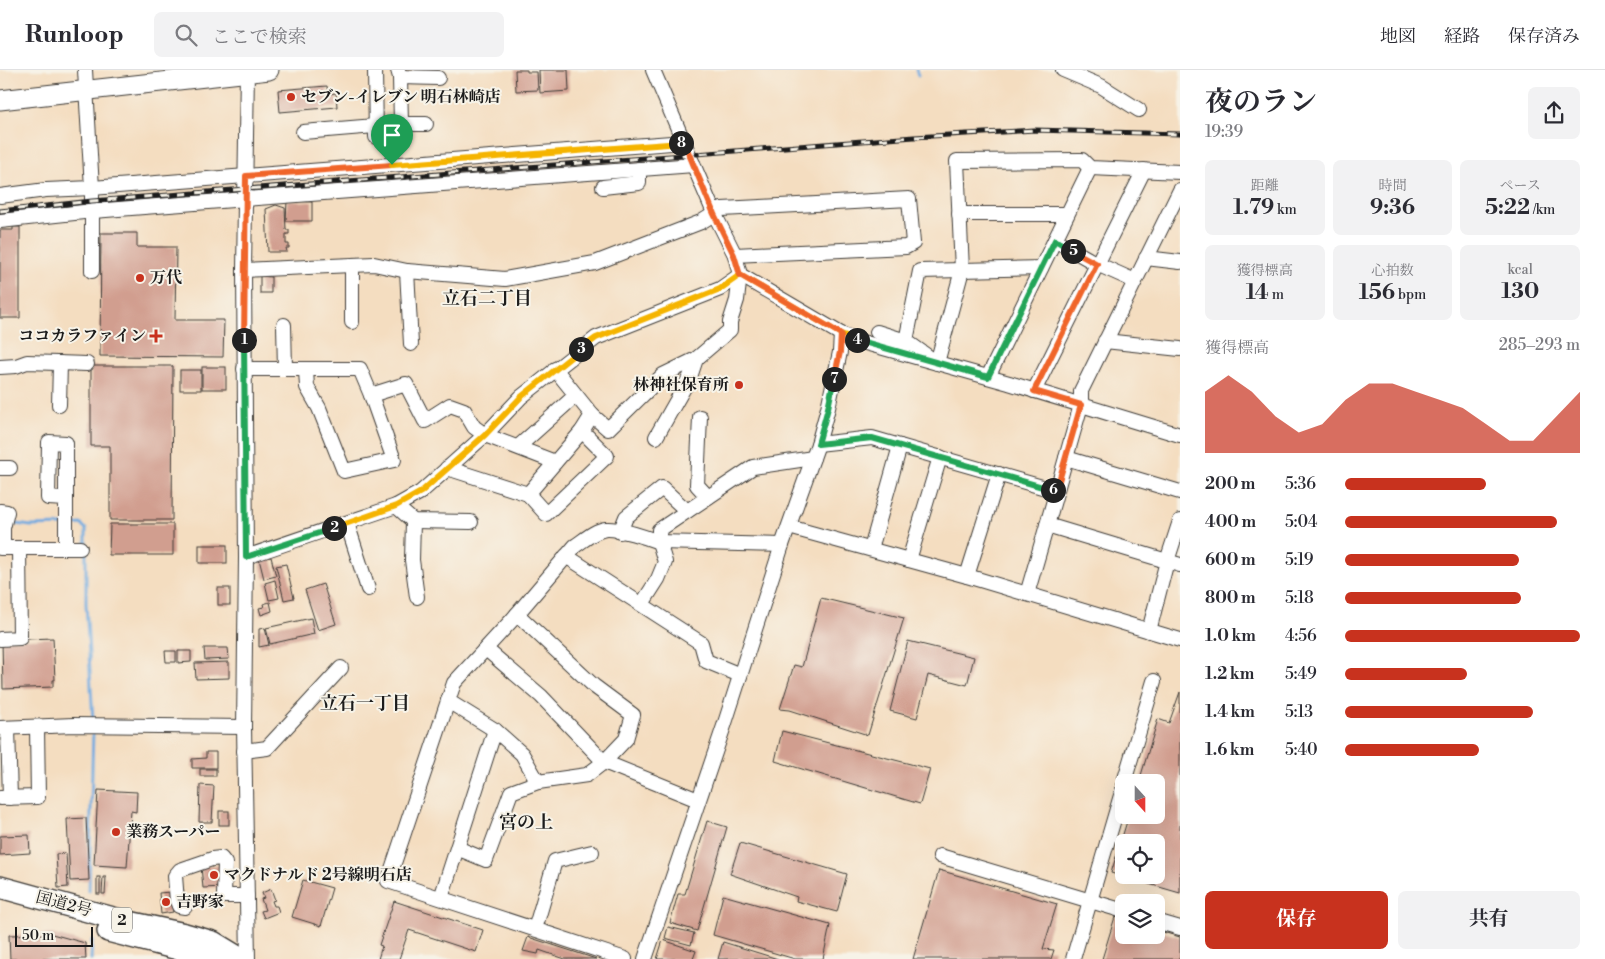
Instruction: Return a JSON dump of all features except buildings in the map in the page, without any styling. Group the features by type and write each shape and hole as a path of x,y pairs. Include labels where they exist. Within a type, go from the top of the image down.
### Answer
{"highway":[{"name":"国道2号","path":"0,887 124,921 213,942 242,959"},
{"name":"国道2号","path":"0,902 162,952 217,959"}],"main road":[{"path":"0,100 268,70"}],"street":[{"path":"85,70 93,211 92,271"},
{"path":"303,132 375,131 375,70"},
{"path":"555,369 575,396 608,429 663,375 696,359 730,330 730,322 737,300 740,275 734,255 714,214 653,70"},
{"path":"1063,70 1101,86 1139,110"},
{"path":"247,71 244,270 246,557 244,751 248,959"},
{"path":"426,124 401,124 399,73 438,78"},
{"path":"0,196 46,190 684,142"},
{"path":"937,363 962,270 956,161 1082,160 1090,168 1180,172"},
{"path":"0,221 246,198 694,165"},
{"path":"988,377 1090,168"},
{"path":"603,187 639,183 639,169"},
{"path":"1034,391 1144,170"},
{"path":"1027,594 1081,405 1081,392 1146,258 1175,211 1180,190"},
{"path":"244,270 374,264 407,271 505,279 595,263 701,222 722,209 909,199 912,243 906,247 734,255"},
{"path":"959,214 1067,214"},
{"path":"1055,240 1097,264 1135,281"},
{"path":"1146,258 1180,262"},
{"path":"352,266 352,322"},
{"path":"906,341 920,271 1041,268"},
{"path":"407,271 412,344"},
{"path":"740,275 841,334 862,342 988,377 1180,435"},
{"path":"246,557 396,506 421,492 485,435 521,397 596,338 720,289 740,275"},
{"path":"284,325 285,369"},
{"path":"877,332 906,341 937,363"},
{"path":"645,959 782,545 818,444 840,352 841,334"},
{"path":"1105,341 1180,349"},
{"path":"656,437 690,377 696,359"},
{"path":"0,367 16,366 28,362 87,364"},
{"path":"59,405 60,363"},
{"path":"244,369 360,369 394,460 344,471 319,408 307,387 306,370"},
{"path":"371,395 406,384 425,421 450,405 464,410 474,427 485,435 555,462"},
{"path":"518,447 575,396"},
{"path":"528,494 582,431 592,415"},
{"path":"700,418 697,485 708,497"},
{"path":"447,468 528,494 546,514 606,456 582,431"},
{"path":"818,444 872,438 1056,491"},
{"path":"871,549 900,446"},
{"path":"909,560 940,457"},
{"path":"642,604 658,579 665,562 659,542 659,530 753,467 813,458"},
{"path":"1066,458 1180,492"},
{"path":"967,576 999,474"},
{"path":"620,532 626,517 662,488 687,512"},
{"path":"3,519 1,548 73,548 66,499"},
{"path":"396,506 414,521 471,522"},
{"path":"414,521 412,560 417,597"},
{"path":"1149,631 1173,563 1180,521"},
{"path":"347,523 368,589"},
{"path":"1046,525 1173,563"},
{"path":"789,527 967,576 1180,640"},
{"path":"625,959 388,881 454,683 517,614 575,546 588,537 606,529 644,536 659,542 782,545"},
{"path":"0,639 20,638 19,548"},
{"path":"566,556 701,643 706,661 740,675"},
{"path":"457,848 486,860 511,792 538,782 587,775 604,762 626,739 633,715 594,686 517,614"},
{"path":"486,649 542,696 604,762 698,800"},
{"path":"244,751 266,748 341,668"},
{"path":"1127,774 1154,681"},
{"path":"448,701 495,730 522,754 538,782"},
{"path":"38,726 38,797 5,798 4,728 38,726 244,727"},
{"path":"441,898 495,730"},
{"path":"1073,959 1115,815"},
{"path":"535,929 555,861 592,852"},
{"path":"940,856 1115,908"},
{"path":"185,907 179,906 177,901 176,873 212,859 221,858 225,863 224,896 246,896"},
{"path":"1165,924 1180,928"}],"waterway":[{"path":"916,70 918,75"},
{"path":"9,523 31,526 62,525"},
{"path":"71,525 81,524 86,529 86,604 93,720"},
{"path":"89,891 93,729"},
{"path":"91,959 92,940"}],"railway":[{"path":"0,211 92,201 914,137 1035,130 1180,134"}],"place":[{"name":"セブン-イレブン 明石林崎店","path":"291,97"},
{"name":"万代","path":"140,278"},
{"name":"ココカラファイン","path":"156,336"},
{"name":"林神社保育所","path":"739,385"},
{"name":"業務スーパー","path":"116,832"},
{"name":"マクドナルド 2号線明石店","path":"214,875"},
{"name":"吉野家","path":"166,902"}],"district":[{"name":"立石二丁目","path":"487,298"},
{"name":"立石一丁目","path":"365,703"},
{"name":"宮の上","path":"526,822"}],"route":[{"path":"392,165 246,176 244,270 246,557 396,506 421,492 485,435 521,397 596,338 720,289 740,275 841,334 862,342 988,377 1055,240 1097,264 1034,391 1081,405 1056,491 872,438 818,444 840,352 841,334 774,294 740,275 734,255 714,214 684,142 392,165"}]}
